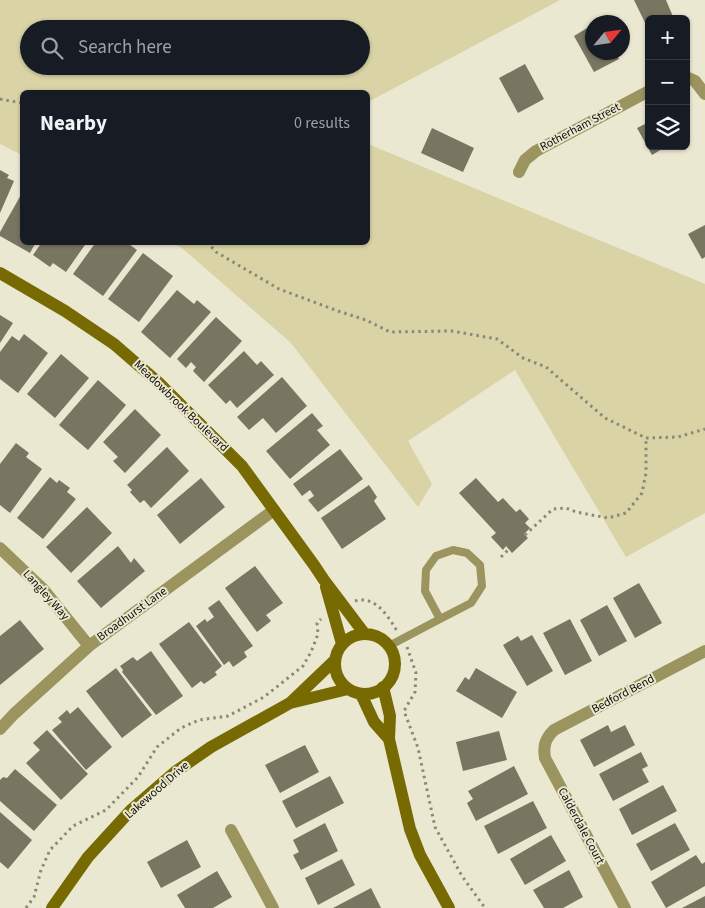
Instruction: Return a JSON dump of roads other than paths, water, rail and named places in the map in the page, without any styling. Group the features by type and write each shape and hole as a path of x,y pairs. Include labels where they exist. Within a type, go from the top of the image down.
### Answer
{"street":[{"path":"690,79 695,81 705,94"},
{"name":"Rotherham Street","path":"519,172 526,160 536,151 645,93"},
{"name":"Meadowbrook Boulevard","path":"0,273 65,311 114,344 159,383 242,466 364,634"},
{"name":"Broadhurst Lane","path":"0,729 89,646 274,510"},
{"name":"Langley Way","path":"0,548 43,589 89,646"},
{"name":"Meadowbrook Boulevard","path":"324,580 342,644"},
{"path":"364,634 381,638 389,646 394,659 394,668 392,676 383,688 373,693 361,694 348,689 337,676 335,660 342,644 356,635 364,634"},
{"name":"Bedford Bend","path":"545,742 554,730 705,650"},
{"name":"Lakewood Drive","path":"290,704 335,660"},
{"path":"383,688 390,716 389,739 410,829 420,855 449,908"},
{"name":"Lakewood Drive","path":"52,908 88,857 131,810 174,772 211,747 290,704 348,689"},
{"path":"361,694 374,722 389,739"},
{"name":"Calderdale Court","path":"545,742 545,758 625,908"},
{"path":"231,830 273,908"}],"lane":[{"path":"389,646 471,603 482,586 480,565 467,553 453,550 436,556 426,570 425,591 440,619"}]}
